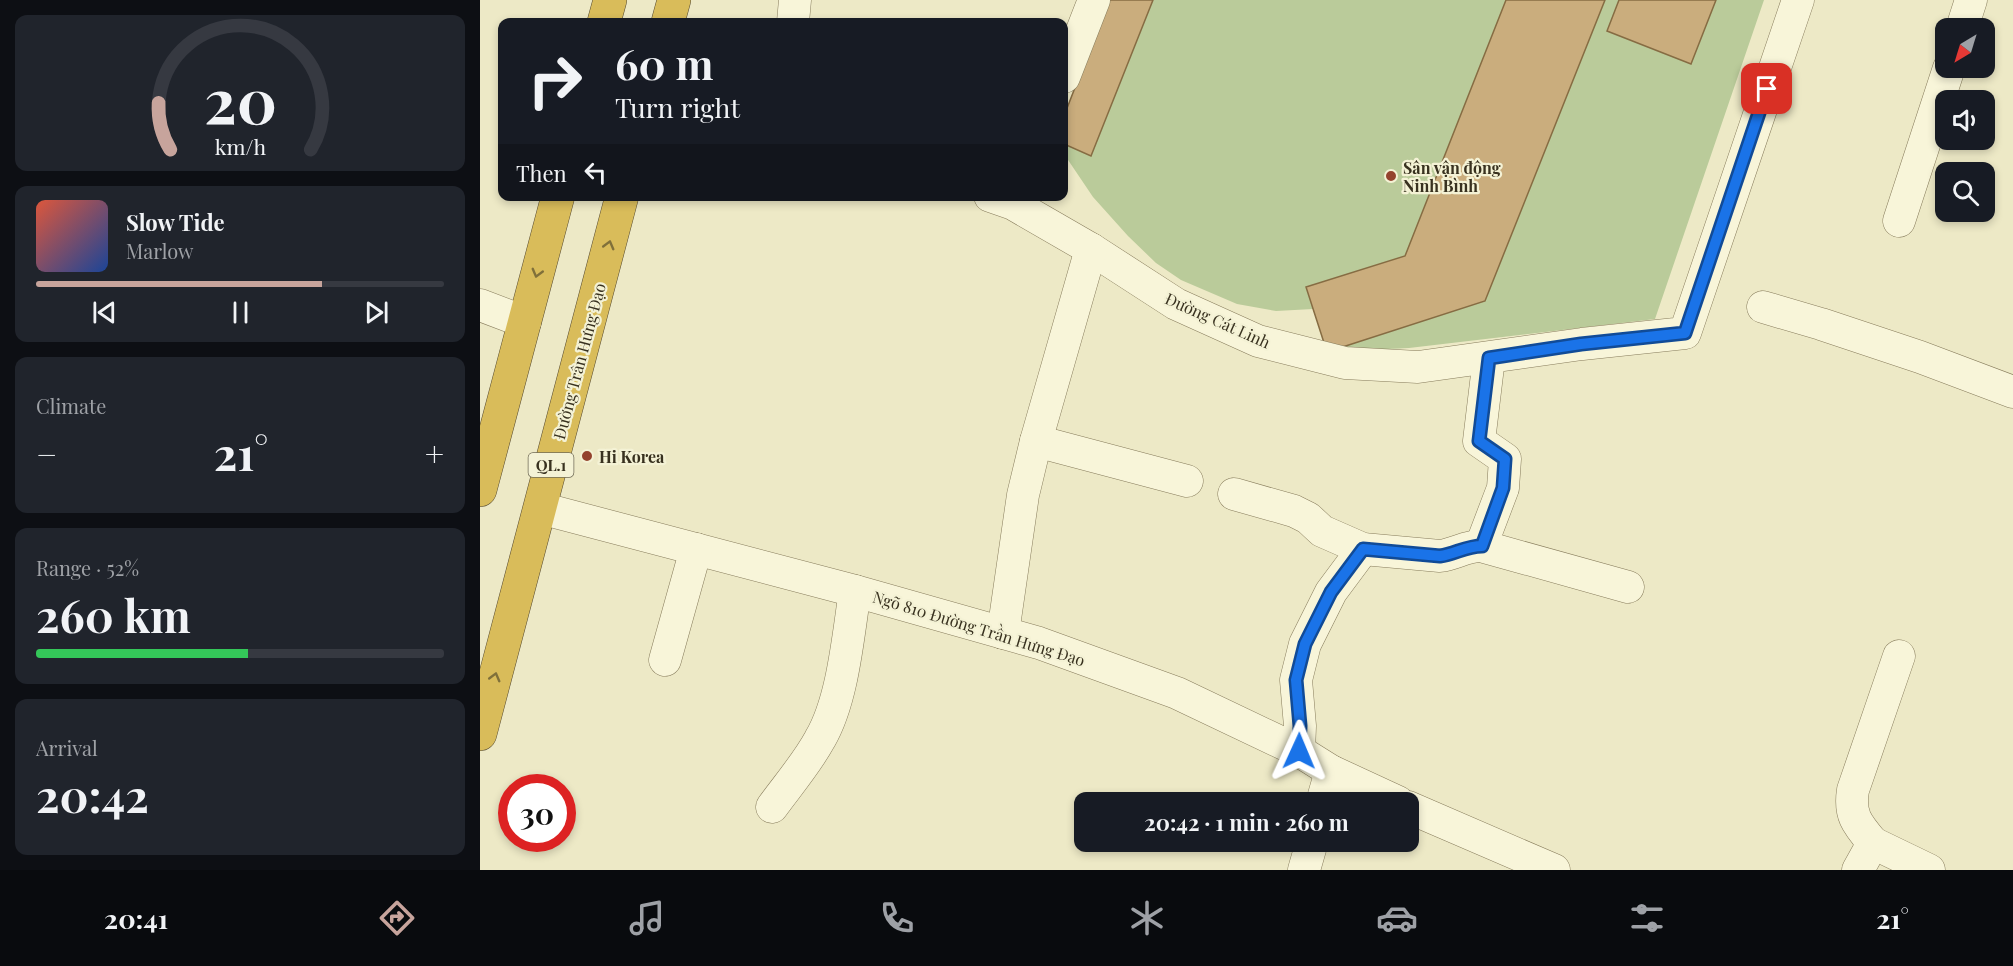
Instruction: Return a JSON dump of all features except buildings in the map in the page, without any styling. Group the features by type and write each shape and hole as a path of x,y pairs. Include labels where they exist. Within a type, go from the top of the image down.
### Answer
{"highway":[{"path":"605,18 610,0"},
{"path":"669,18 674,0"},
{"path":"480,490 557,201"},
{"name":"Đường Trân Hưng Đạo","path":"480,734 621,201"}],"street":[{"path":"793,18 795,0"},
{"path":"1068,67 1094,0"},
{"name":"Đường Cát Linh","path":"1010,201 1091,249 1176,304 1258,341 1345,363 1418,367 1581,344 1685,333 1798,0"},
{"path":"1965,18 1971,0"},
{"path":"1899,221 1946,78"},
{"path":"1003,633 1023,495 1036,441 1091,249"},
{"path":"480,305 525,322"},
{"path":"1762,307 1920,357 2013,392"},
{"path":"1482,546 1503,488 1505,459 1479,441 1489,358"},
{"path":"1036,441 1187,481"},
{"path":"1234,494 1294,511 1308,518 1322,531 1363,549 1440,556 1469,546 1482,546 1628,587"},
{"name":"Ngõ 810 Đường Trần Hưng Đạo","path":"540,508 855,591 1039,643 1177,693 1299,751 1331,771 1376,792"},
{"path":"664,660 696,549"},
{"path":"1299,751 1300,726 1296,680 1305,644 1331,592 1363,549"},
{"path":"772,807 821,739 831,714 842,672 855,591"},
{"path":"1899,656 1853,790 1850,806 1857,824 1873,843 1929,870"},
{"path":"1325,792 1331,771"},
{"path":"1419,812 1554,870"},
{"path":"1858,870 1873,843"},
{"path":"1304,870 1309,852"}],"green space":[{"name":"Sân vận động Ninh Bình","path":"1109,0 1764,0 1655,319 1409,348 1327,352 1313,309 1276,311 1237,304 1181,280 1156,263 1093,197 1068,160 1068,106"}],"place":[{"name":"Sân vận động Ninh Bình","path":"1391,176"},
{"name":"Hi Korea","path":"587,456"}],"route":[{"path":"1299,751 1300,726 1296,680 1305,644 1331,592 1363,549 1440,556 1469,546 1482,546 1503,488 1505,459 1479,441 1489,358 1581,344 1685,333 1767,89"}]}
